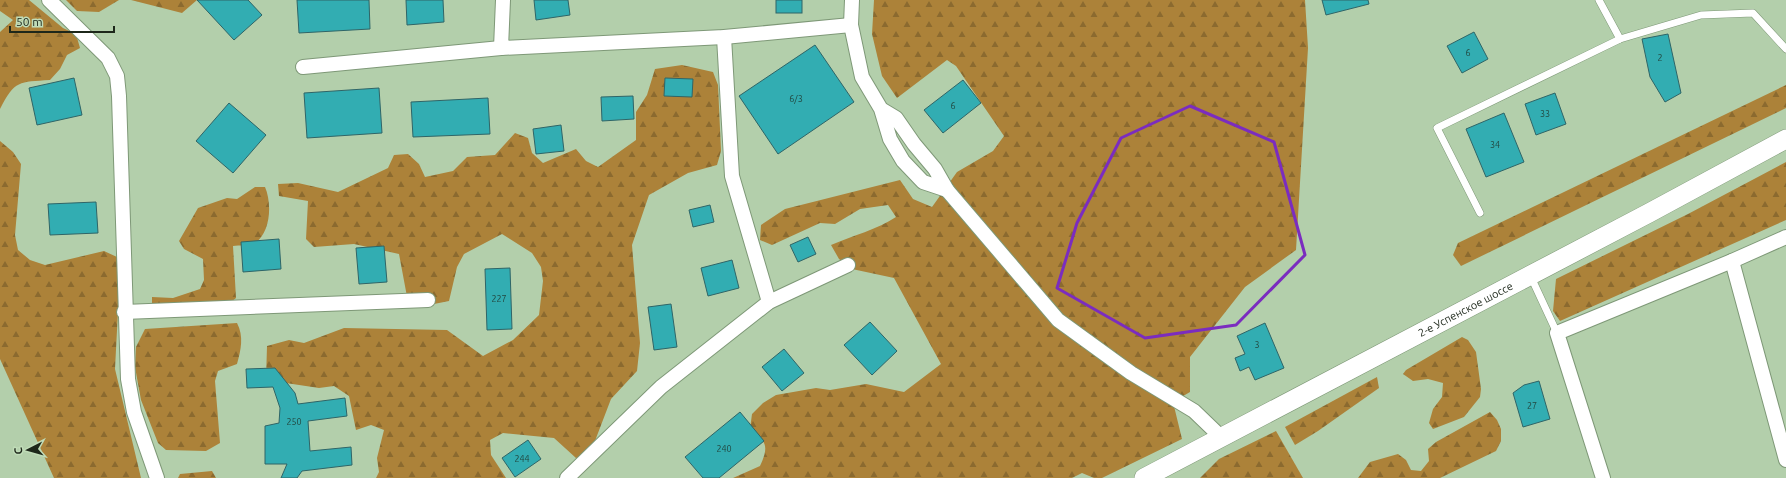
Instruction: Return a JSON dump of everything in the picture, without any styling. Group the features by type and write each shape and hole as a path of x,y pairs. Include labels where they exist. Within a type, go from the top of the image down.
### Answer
{"main road":[{"name":"2-е Успенское шоссе","path":"1144,478 1786,139"}],"street":[{"path":"49,0 108,58 116,76 119,96 124,312 128,379 134,412 157,478"},
{"path":"501,48 503,0"},
{"path":"852,0 851,24 862,78 881,109 890,139 903,161 923,182 947,190"},
{"path":"303,67 501,48 724,37 851,24"},
{"path":"724,37 732,176 769,302"},
{"path":"881,109 896,118 914,144 936,169 947,190 1058,320 1131,373 1194,411 1221,437"},
{"path":"1603,478 1557,333 1732,261 1786,237"},
{"path":"1732,261 1786,460"},
{"path":"567,478 662,387 769,302 848,265"},
{"path":"124,312 428,300"}],"lane":[{"path":"1599,0 1620,39"},
{"path":"1480,213 1437,128 1620,39 1701,15 1753,13 1786,49"},
{"path":"1530,274 1557,333"}],"highlighted area":[{"path":"1190,106 1274,142 1305,255 1236,325 1145,338 1057,288 1077,223 1121,138"}],"green space":[{"path":"0,0 29,0 63,28 76,34 80,48 67,55 60,69 50,80 31,81 19,84 10,93 0,109 0,32 13,20 0,11"},
{"path":"66,0 119,0 99,12 77,11"},
{"path":"131,0 197,0 182,13"},
{"path":"874,0 1305,0 1308,48 1296,250 1245,287 1190,357 1190,392 1173,402 1182,439 1102,478 1094,478 1082,473 1072,478 733,478 760,466 765,454 765,445 760,437 750,429 752,414 763,403 776,395 816,388 830,390 866,384 904,392 941,364 894,278 852,269 839,259 831,245 873,229 896,217 888,205 860,209 835,224 820,223 772,245 760,240 761,225 785,209 900,180 913,199 932,207 957,172 993,151 1004,136 956,66 947,60 897,98 882,76 872,34"},
{"path":"682,65 713,72 718,85 721,151 717,165 688,173 649,195 632,245 640,343 637,371 611,399 590,454 576,458 554,438 503,433 490,440 491,455 506,478 376,478 379,472 377,458 384,430 371,425 356,430 349,396 334,386 319,388 266,380 267,346 289,340 304,343 344,328 447,330 483,356 513,340 539,315 543,281 541,267 532,253 502,234 464,254 457,267 449,301 434,304 408,302 399,254 354,244 314,247 306,239 308,201 279,196 278,184 298,183 338,192 388,168 394,155 408,154 419,164 425,177 453,171 467,157 495,155 515,133 528,138 532,153 543,163 576,149 586,161 598,167 636,140 636,112 647,95 655,69"},
{"path":"1786,85 1786,108 1461,266 1453,255 1458,243"},
{"path":"0,141 13,152 21,164 15,235 18,250 30,260 45,265 104,251 117,257 120,272 115,369 141,478 54,478 0,359"},
{"path":"1786,162 1786,220 1560,321 1553,311 1556,279 1688,214"},
{"path":"255,187 265,187 269,201 269,217 264,232 255,243 233,246 236,298 221,310 152,308 152,297 173,298 200,289 204,280 203,259 184,249 179,241 198,208 227,198 237,199"},
{"path":"237,323 241,333 241,348 237,364 218,371 215,381 220,443 206,451 166,450 158,443 141,400 135,367 136,347 145,329"},
{"path":"1462,337 1468,340 1476,352 1481,389 1480,397 1464,417 1433,429 1429,423 1433,409 1442,397 1443,383 1428,379 1413,381 1403,374 1406,370"},
{"path":"1377,377 1379,388 1318,431 1295,445 1285,427"},
{"path":"1490,412 1497,420 1501,429 1501,441 1496,451 1440,478 1358,478 1370,462 1398,454 1406,460 1411,470 1421,471 1429,461 1428,449 1436,442"},
{"path":"1276,431 1303,478 1200,478 1219,459"},
{"path":"212,471 216,478 178,478 180,474"}],"building":[{"path":"197,0 248,0 262,15 234,40"},
{"path":"297,0 369,0 370,29 299,33"},
{"path":"406,0 443,0 444,22 407,25"},
{"path":"534,0 568,0 570,15 536,20"},
{"path":"776,0 802,0 802,13 776,13"},
{"path":"1322,0 1368,0 1369,4 1326,15"},
{"path":"1474,32 1488,59 1462,73 1447,46"},
{"path":"1668,34 1681,93 1665,102 1650,77 1642,39"},
{"path":"815,45 854,102 778,154 739,96"},
{"path":"74,78 82,115 37,125 29,88"},
{"path":"665,78 693,79 692,97 664,96"},
{"path":"963,80 981,103 943,133 924,110"},
{"path":"379,88 382,133 307,138 304,93"},
{"path":"1555,93 1566,124 1536,135 1525,104"},
{"path":"633,96 634,119 602,121 601,97"},
{"path":"488,98 490,134 413,137 411,102"},
{"path":"229,103 266,135 233,173 196,141"},
{"path":"1504,113 1524,162 1486,177 1466,129"},
{"path":"561,125 564,151 536,154 533,129"},
{"path":"96,202 98,233 50,235 48,204"},
{"path":"710,205 714,222 693,227 689,210"},
{"path":"808,237 816,254 798,262 790,245"},
{"path":"279,239 281,269 243,272 241,242"},
{"path":"384,246 387,282 359,284 356,248"},
{"path":"732,260 739,288 708,296 701,268"},
{"path":"510,268 512,329 487,330 485,269"},
{"path":"671,304 677,347 654,350 648,307"},
{"path":"870,322 897,351 872,375 844,345"},
{"path":"1265,323 1284,368 1255,380 1249,367 1240,371 1235,358 1245,354 1237,336"},
{"path":"784,349 804,373 782,391 762,367"},
{"path":"275,368 295,393 298,404 345,398 347,416 308,421 310,451 351,447 352,465 302,471 297,478 281,478 287,464 265,464 265,426 279,423 280,408 273,387 247,388 246,369"},
{"path":"1539,381 1550,419 1523,427 1513,393 1524,385"},
{"path":"740,412 764,441 719,478 703,478 685,457"},
{"path":"528,440 541,459 515,477 502,458"}]}
